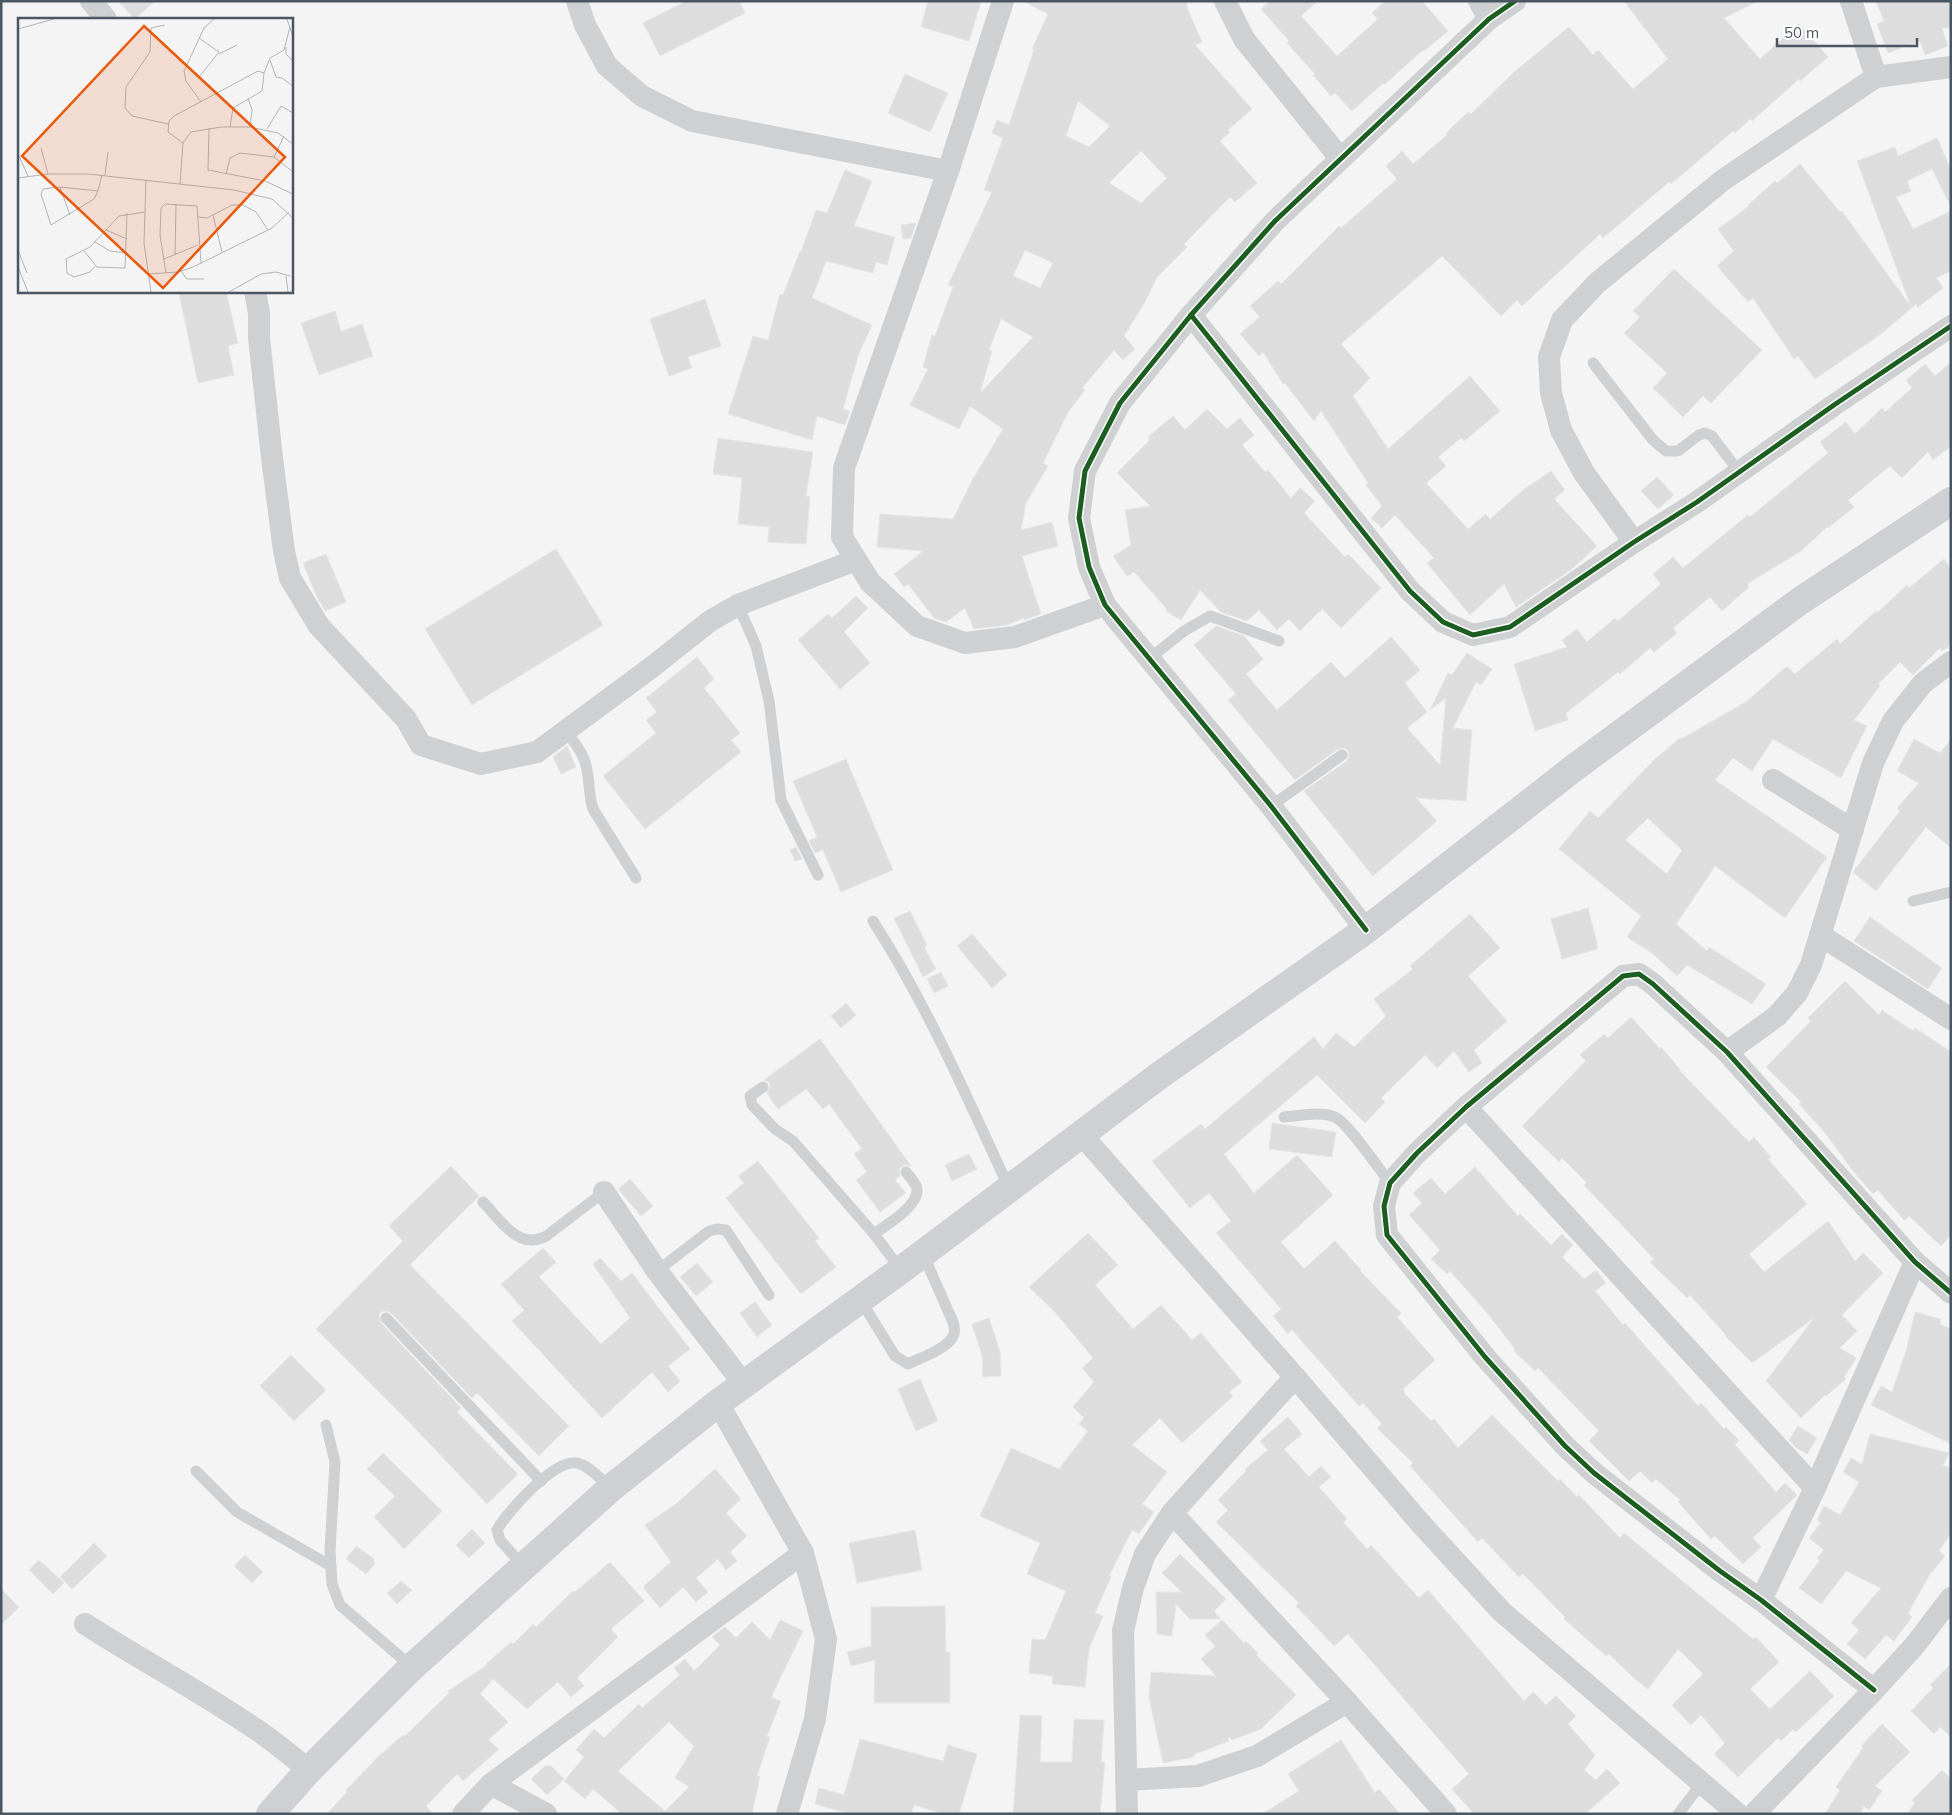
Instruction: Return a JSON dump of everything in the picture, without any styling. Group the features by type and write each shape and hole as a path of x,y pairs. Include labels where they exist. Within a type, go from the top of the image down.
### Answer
{"main road":[{"path":"270,1814 309,1770 412,1668 523,1566 611,1488 743,1383 923,1254 1160,1075 1366,930 1574,768 1792,607 1951,501"}],"street":[{"path":"92,1 105,18"},
{"path":"577,1 585,25 608,66 642,96 692,121 948,171"},
{"path":"1003,1 948,171 844,468 842,537 870,582 917,626 965,643 1015,637 1105,605"},
{"path":"1225,1 1244,39 1340,158"},
{"path":"1366,930 1271,806 1105,605 1090,567 1079,518 1085,470 1120,403 1191,315 1275,221 1340,158 1484,10 1515,1"},
{"path":"1851,1 1876,77"},
{"path":"1634,542 1584,473 1561,430 1551,393 1549,357 1562,320 1597,283 1723,180 1876,77 1951,67"},
{"path":"255,292 259,314 259,338 272,458 284,551 290,578 308,611 319,626 406,719 421,745 481,764 537,752 566,732 710,621 738,606 856,560"},
{"path":"1191,315 1410,591 1442,622 1473,636 1510,627 1634,542 1697,502 1834,405 1951,326"},
{"path":"1727,1052 1777,1016 1797,993 1811,966 1873,763 1893,721 1923,683 1951,662"},
{"path":"1772,780 1853,830"},
{"path":"1820,935 1951,1019"},
{"path":"1874,1690 1762,1600 1720,1571 1594,1473 1565,1446 1485,1357 1387,1235 1384,1206 1390,1183 1417,1153 1466,1107 1623,976 1639,974 1653,984 1727,1052 1915,1262 1951,1293"},
{"path":"1466,1107 1815,1488"},
{"path":"1081,1134 1295,1377 1422,1525 1502,1612 1738,1814"},
{"path":"604,1192 657,1271 743,1383"},
{"path":"1762,1600 1815,1488 1915,1262"},
{"path":"1127,1814 1123,1631 1133,1588 1145,1554 1172,1513 1295,1377"},
{"path":"718,1403 803,1552 826,1639 815,1719 787,1814"},
{"path":"1172,1513 1347,1702 1441,1812"},
{"path":"463,1814 491,1784 803,1552"},
{"path":"1754,1814 1874,1690 1915,1645 1951,1598"},
{"path":"85,1624 230,1712 256,1729 309,1770"},
{"path":"1126,1780 1198,1776 1257,1756 1347,1702"},
{"path":"491,1784 546,1814"}],"lane":[{"path":"1593,363 1653,440 1666,451 1678,451 1699,435 1705,433 1712,436 1740,472"},
{"path":"738,606 756,646 769,700 781,800 818,875"},
{"path":"1149,659 1184,631 1210,616 1279,641"},
{"path":"566,732 586,764 589,798 593,809 636,878"},
{"path":"1271,806 1342,755"},
{"path":"1913,901 1951,892"},
{"path":"873,921 899,960 918,997 954,1068 1009,1188"},
{"path":"763,1087 750,1096 752,1105 775,1129 793,1141 874,1234 901,1270"},
{"path":"1284,1117 1324,1115 1336,1118 1345,1126 1390,1183"},
{"path":"874,1234 903,1212 914,1200 916,1186 906,1172"},
{"path":"483,1202 522,1239 534,1240 545,1237 604,1192"},
{"path":"657,1271 709,1231 717,1229 726,1230 769,1295"},
{"path":"860,1299 895,1356 902,1362 908,1364 945,1346 954,1332 953,1322 923,1254"},
{"path":"386,1318 541,1480"},
{"path":"326,1425 335,1462 332,1584 340,1605 412,1668"},
{"path":"523,1566 500,1540 496,1530 503,1518 541,1480 558,1468 578,1463 611,1488"},
{"path":"196,1471 237,1512 331,1566"},
{"path":"1678,1814 1702,1783"}],"building":[{"path":"118,1 155,1 136,18"},
{"path":"686,1 739,1 745,13 660,56 643,23"},
{"path":"928,1 981,1 969,41 921,27"},
{"path":"1023,1 1187,1 1187,8 1202,42 1195,45 1252,109 1228,130 1230,132 1220,141 1257,183 1235,202 1230,197 1184,244 1187,247 1157,277 1145,302 1124,336 1135,349 1123,360 1114,350 1082,388 1085,390 1068,412 1043,463 1048,466 1026,503 1021,530 1052,522 1058,546 1022,556 1041,614 1007,625 974,629 965,608 946,622 934,618 908,584 904,587 894,574 923,551 877,547 880,514 953,519 973,479 1003,429 970,406 959,429 910,405 928,369 923,367 932,335 935,336 953,287 948,285 992,192 984,190 1003,138 992,133 997,120 1009,125 1034,50 1032,49 1048,14","holes":["1078,101 1110,126 1089,147 1066,136","1141,151 1167,178 1141,203 1109,183","1025,250 1053,263 1040,288 1013,276","1001,319 1033,337 980,393 992,351 989,350"]},
{"path":"1270,1 1318,1 1301,16 1337,56 1378,19 1372,13 1385,1 1422,1 1448,31 1423,50 1385,84 1383,83 1352,111 1335,93 1331,96 1313,75 1315,74 1287,43 1289,41 1261,9"},
{"path":"1624,1 1758,1 1724,18 1760,59 1799,24 1828,57 1800,81 1799,79 1752,121 1750,119 1735,133 1733,131 1671,184 1669,182 1603,238 1600,234 1522,306 1517,300 1501,316 1442,256 1341,344 1370,378 1353,396 1388,449 1470,376 1500,411 1464,441 1461,438 1438,457 1446,466 1426,483 1468,529 1486,514 1490,519 1523,490 1551,471 1565,490 1554,499 1597,546 1572,569 1516,607 1504,584 1470,615 1427,563 1434,558 1395,515 1382,528 1371,518 1382,506 1366,485 1368,483 1321,411 1314,421 1285,383 1283,384 1263,352 1259,356 1240,334 1260,317 1250,306 1278,281 1281,284 1339,226 1341,228 1397,179 1386,166 1402,151 1413,164 1447,135 1446,133 1468,112 1471,114 1514,72 1569,27 1593,55 1598,50 1633,89 1668,59"},
{"path":"1876,1 1951,1 1951,28 1942,28 1948,46 1925,55 1920,41 1888,53 1877,24 1884,21"},
{"path":"905,74 948,93 930,132 888,113"},
{"path":"1937,138 1951,170 1951,207 1932,169 1907,181 1911,191 1896,197 1913,229 1951,211 1951,271 1936,278 1943,288 1918,307 1916,304 1881,334 1815,379 1798,356 1794,359 1753,298 1748,302 1717,266 1734,251 1718,229 1749,206 1775,181 1777,183 1800,164 1840,212 1842,211 1911,307 1857,161 1895,147 1898,156"},
{"path":"845,170 872,181 854,226 895,237 887,265 876,262 873,273 826,261 812,298 872,325 859,353 843,409 850,411 845,425 817,416 812,440 728,414 753,336 768,340 780,294 783,295 816,210 827,213"},
{"path":"916,223 911,238 903,239 901,225"},
{"path":"1674,269 1762,350 1711,403 1703,396 1683,417 1653,388 1667,373 1624,333 1640,317 1633,311"},
{"path":"226,292 238,343 228,346 234,375 198,383 179,293"},
{"path":"705,299 721,346 688,357 692,368 669,376 650,319"},
{"path":"335,311 341,331 362,324 373,356 319,375 301,323"},
{"path":"1951,362 1951,446 1933,460 1928,452 1902,478 1890,466 1848,500 1854,507 1827,527 1801,551 1747,584 1749,587 1722,611 1710,597 1673,628 1677,633 1654,652 1650,648 1620,674 1618,672 1566,713 1568,720 1535,731 1514,664 1567,647 1562,640 1577,629 1587,642 1615,618 1618,621 1661,584 1653,574 1673,557 1683,568 1748,515 1750,517 1828,453 1820,442 1846,422 1855,434 1882,408 1885,412 1912,388 1906,380 1925,364 1935,376"},
{"path":"1207,409 1227,429 1240,418 1254,435 1242,445 1265,472 1268,470 1291,498 1300,488 1315,501 1304,513 1345,557 1348,554 1381,588 1341,628 1322,609 1300,631 1289,619 1277,630 1259,610 1247,621 1221,612 1200,590 1181,620 1166,611 1167,609 1134,572 1127,576 1113,556 1131,545 1125,510 1150,506 1117,473 1150,440 1148,437 1173,416 1185,430"},
{"path":"718,438 813,452 806,496 810,497 806,544 768,542 769,527 738,524 742,478 713,474"},
{"path":"1657,477 1674,495 1658,509 1641,491"},
{"path":"556,549 603,625 472,705 425,629"},
{"path":"326,554 346,602 325,611 303,563"},
{"path":"1944,559 1951,568 1951,645 1942,651 1940,648 1913,675 1900,662 1878,684 1880,686 1854,720 1867,726 1841,778 1773,739 1752,771 1733,758 1715,780 1827,857 1785,918 1715,866 1676,924 1707,951 1709,947 1766,984 1752,1004 1687,965 1677,976 1652,953 1627,937 1641,916 1559,849 1590,811 1598,818 1655,759 1680,738 1746,702 1787,666 1795,674 1837,639 1840,644 1907,585 1909,588","holes":["1648,818 1682,850 1667,874 1625,840"]},
{"path":"856,596 868,608 844,632 870,663 840,689 798,640 828,614 832,618"},
{"path":"1216,626 1244,636 1263,659 1246,674 1277,710 1331,662 1345,678 1391,637 1420,670 1405,683 1427,712 1407,728 1440,765 1446,698 1430,710 1448,673 1452,675 1467,653 1492,669 1481,685 1476,682 1453,728 1472,730 1466,801 1416,798 1437,821 1373,876 1304,791 1347,761 1348,751 1345,748 1338,749 1295,780 1228,700 1236,694 1194,645"},
{"path":"697,657 714,679 704,688 740,733 731,740 741,752 645,829 603,776 656,733 646,720 657,712 646,698"},
{"path":"1914,739 1940,753 1951,740 1951,848 1926,827 1876,891 1853,872 1900,811 1897,808 1919,783 1897,771"},
{"path":"567,746 576,767 561,774 553,757"},
{"path":"846,759 893,870 841,892 823,850 815,853 809,841 817,837 793,781"},
{"path":"796,847 802,859 795,861 790,850"},
{"path":"1588,908 1597,949 1562,959 1551,919"},
{"path":"910,911 927,945 924,947 936,969 923,977 894,918"},
{"path":"1470,914 1500,948 1468,976 1507,1021 1474,1050 1482,1063 1469,1072 1454,1051 1437,1068 1425,1055 1381,1098 1385,1102 1365,1123 1317,1075 1224,1154 1254,1193 1297,1155 1333,1195 1281,1242 1304,1269 1335,1241 1360,1271 1401,1313 1397,1317 1435,1360 1403,1389 1404,1393 1431,1421 1434,1419 1458,1448 1492,1415 1558,1481 1560,1479 1577,1497 1579,1495 1620,1538 1624,1533 1753,1639 1756,1637 1779,1662 1750,1689 1770,1709 1810,1671 1834,1696 1796,1732 1793,1729 1781,1741 1778,1738 1738,1777 1714,1754 1725,1743 1701,1715 1691,1725 1672,1705 1703,1674 1678,1649 1648,1689 1609,1654 1606,1656 1564,1619 1565,1617 1523,1574 1519,1577 1482,1538 1478,1542 1410,1466 1413,1463 1377,1428 1382,1424 1363,1403 1359,1406 1292,1330 1288,1334 1273,1316 1281,1309 1216,1233 1231,1221 1209,1193 1190,1208 1152,1161 1201,1124 1205,1129 1314,1037 1323,1049 1336,1033 1354,1047 1386,1016 1374,999 1413,969 1410,966"},
{"path":"1870,917 1942,968 1928,989 1854,941"},
{"path":"972,934 1007,975 992,988 957,946"},
{"path":"941,972 948,986 934,993 927,979"},
{"path":"1845,981 1879,1015 1882,1010 1913,1031 1915,1028 1951,1052 1951,1235 1941,1246 1909,1216 1904,1220 1878,1190 1873,1194 1825,1133 1799,1104 1801,1102 1766,1067 1811,1021 1808,1018"},
{"path":"846,1003 856,1015 841,1028 831,1016"},
{"path":"1631,1017 1749,1142 1754,1137 1771,1157 1768,1159 1807,1204 1749,1254 1764,1272 1828,1221 1855,1261 1863,1253 1883,1273 1842,1315 1857,1331 1840,1348 1856,1358 1844,1377 1846,1379 1825,1395 1801,1418 1766,1381 1814,1318 1752,1363 1725,1336 1690,1295 1687,1298 1650,1262 1654,1259 1584,1185 1587,1183 1562,1158 1559,1162 1522,1126 1586,1061 1580,1055 1604,1034 1608,1038"},
{"path":"820,1039 911,1166 905,1165 901,1167 899,1170 900,1176 895,1180 906,1193 880,1212 856,1180 867,1172 854,1154 862,1149 829,1104 823,1109 806,1089 778,1109 767,1093 770,1086 769,1082 764,1080"},
{"path":"1272,1123 1336,1132 1332,1157 1269,1149"},
{"path":"969,1154 977,1169 952,1181 945,1165"},
{"path":"758,1161 819,1238 815,1241 836,1267 801,1294 726,1198 744,1183 738,1176"},
{"path":"451,1166 479,1196 410,1265 569,1426 539,1456 477,1393 472,1398 391,1313 388,1311 381,1312 379,1316 381,1323 461,1408 457,1412 518,1474 487,1504 410,1423 316,1329 403,1241 389,1226"},
{"path":"1475,1167 1518,1216 1520,1214 1551,1245 1562,1234 1573,1245 1562,1257 1584,1279 1596,1270 1606,1283 1595,1291 1623,1325 1625,1323 1698,1406 1701,1403 1724,1429 1726,1427 1739,1440 1735,1445 1776,1492 1785,1483 1797,1495 1753,1538 1761,1547 1743,1564 1715,1536 1711,1539 1678,1502 1680,1500 1656,1479 1652,1483 1640,1471 1629,1481 1589,1441 1599,1431 1538,1368 1535,1371 1514,1351 1515,1349 1488,1314 1450,1271 1447,1274 1431,1259 1440,1250 1409,1215 1422,1203 1413,1193 1431,1178 1445,1194"},
{"path":"630,1179 653,1206 641,1216 618,1189"},
{"path":"1088,1233 1118,1265 1095,1285 1133,1329 1161,1305 1192,1340 1201,1333 1242,1382 1229,1392 1233,1396 1182,1443 1160,1418 1132,1445 1167,1472 1142,1504 1154,1512 1139,1534 1132,1530 1109,1576 1111,1577 1095,1613 1103,1616 1089,1649 1085,1687 1052,1684 1053,1676 1029,1673 1032,1639 1045,1640 1066,1591 1027,1574 1040,1543 980,1516 1011,1448 1059,1469 1088,1431 1079,1424 1084,1418 1073,1407 1094,1382 1082,1368 1093,1358 1055,1312 1029,1287"},
{"path":"543,1248 556,1262 539,1277 601,1344 630,1318 593,1264 600,1258 621,1281 632,1273 690,1349 668,1366 680,1381 668,1392 652,1372 602,1418 512,1321 524,1310 501,1284"},
{"path":"697,1263 713,1282 696,1296 680,1277"},
{"path":"755,1302 772,1325 757,1337 740,1313"},
{"path":"1915,1312 1941,1319 1940,1324 1951,1329 1951,1444 1871,1405 1881,1386 1892,1392 1906,1351"},
{"path":"989,1318 1000,1352 1001,1376 983,1377 982,1355 972,1324"},
{"path":"291,1355 326,1390 294,1421 260,1386"},
{"path":"920,1379 938,1421 916,1431 898,1389"},
{"path":"1288,1417 1302,1434 1284,1449 1309,1477 1321,1466 1331,1477 1319,1487 1347,1519 1343,1522 1367,1549 1371,1545 1419,1598 1428,1590 1524,1701 1533,1692 1546,1705 1556,1696 1576,1716 1568,1724 1595,1755 1584,1770 1596,1780 1607,1769 1620,1783 1585,1814 1474,1814 1452,1789 1469,1774 1348,1634 1334,1646 1296,1606 1299,1603 1216,1522 1228,1510 1218,1500 1246,1471 1245,1469 1268,1450 1260,1441"},
{"path":"1798,1426 1817,1438 1807,1454 1795,1447 1789,1440"},
{"path":"1870,1434 1949,1453 1943,1465 1951,1468 1951,1533 1939,1551 1945,1556 1930,1574 1908,1613 1912,1617 1894,1641 1886,1635 1865,1659 1847,1644 1859,1630 1851,1623 1881,1588 1846,1571 1821,1604 1799,1588 1820,1560 1817,1558 1824,1550 1809,1538 1821,1523 1817,1520 1824,1506 1840,1515 1859,1482 1843,1472 1851,1458 1862,1464"},
{"path":"383,1453 442,1511 404,1549 374,1517 395,1496 367,1469"},
{"path":"715,1469 741,1499 726,1513 747,1536 730,1552 737,1561 726,1570 718,1559 696,1578 708,1592 696,1602 683,1587 660,1608 643,1587 671,1562 645,1525 676,1504"},
{"path":"472,1529 485,1543 469,1558 456,1545"},
{"path":"915,1530 922,1570 857,1583 849,1543"},
{"path":"94,1543 107,1556 72,1589 60,1577"},
{"path":"356,1546 374,1559 374,1565 366,1574 346,1559"},
{"path":"1180,1554 1226,1599 1214,1611 1221,1619 1190,1619 1176,1604 1172,1636 1157,1634 1156,1592 1182,1592 1162,1573"},
{"path":"245,1555 263,1572 252,1583 234,1566"},
{"path":"39,1560 64,1583 53,1594 29,1570"},
{"path":"610,1562 644,1601 611,1629 618,1637 577,1678 584,1686 571,1697 558,1682 527,1709 493,1679 480,1694 508,1722 488,1740 499,1749 463,1781 457,1774 426,1806 433,1814 327,1814 347,1792 346,1790 379,1756 403,1735 405,1736 449,1693 448,1691 487,1665 511,1642 513,1644 533,1624 536,1627 573,1591 575,1592"},
{"path":"401,1581 412,1590 397,1604 387,1593"},
{"path":"1,1589 19,1607 1,1625"},
{"path":"945,1606 946,1652 950,1652 950,1703 874,1703 875,1660 851,1666 847,1652 871,1646 871,1607"},
{"path":"780,1620 803,1631 771,1697 781,1701 767,1736 770,1737 757,1776 760,1776 752,1814 622,1814 593,1789 585,1799 564,1781 584,1757 576,1750 594,1729 604,1738 639,1704 642,1708 680,1675 674,1668 685,1659 694,1671 720,1645 712,1637 725,1627 736,1638 752,1622 770,1640","holes":["669,1722 694,1746 675,1778 689,1787 665,1811 618,1771"]},
{"path":"1222,1620 1244,1643 1246,1641 1258,1653 1256,1655 1296,1695 1261,1729 1232,1740 1228,1738 1229,1741 1193,1755 1194,1757 1163,1763 1149,1697 1151,1672 1216,1676 1201,1659 1215,1646 1205,1635"},
{"path":"1951,1664 1951,1737 1940,1727 1934,1734 1911,1711 1933,1688 1930,1685"},
{"path":"1020,1715 1042,1716 1040,1762 1072,1762 1074,1719 1104,1720 1101,1762 1105,1762 1100,1814 1013,1814"},
{"path":"1882,1724 1910,1752 1875,1786 1882,1791 1869,1810 1864,1806 1860,1814 1825,1814 1840,1790 1836,1787 1863,1748 1861,1746"},
{"path":"860,1739 943,1761 948,1745 977,1754 959,1814 943,1814 914,1805 911,1814 850,1814 815,1804 819,1788 844,1795"},
{"path":"1341,1740 1375,1793 1379,1789 1400,1814 1262,1814 1299,1791 1288,1774"},
{"path":"545,1766 551,1766 564,1779 547,1795 531,1779"},
{"path":"1942,1770 1951,1779 1951,1814 1907,1814 1915,1803 1912,1800"}],"cycle path":[{"path":"1366,930 1271,806 1105,605 1089,567 1079,518 1085,471 1120,403 1191,315 1275,221 1489,19 1515,1"},
{"path":"1191,315 1410,591 1443,622 1473,635 1510,627 1634,542 1697,502 1834,405 1951,326"},
{"path":"1874,1690 1761,1600 1720,1571 1594,1473 1565,1446 1485,1357 1387,1235 1384,1206 1390,1183 1417,1153 1466,1107 1623,976 1639,974 1653,984 1727,1052 1915,1262 1951,1293"}]}
